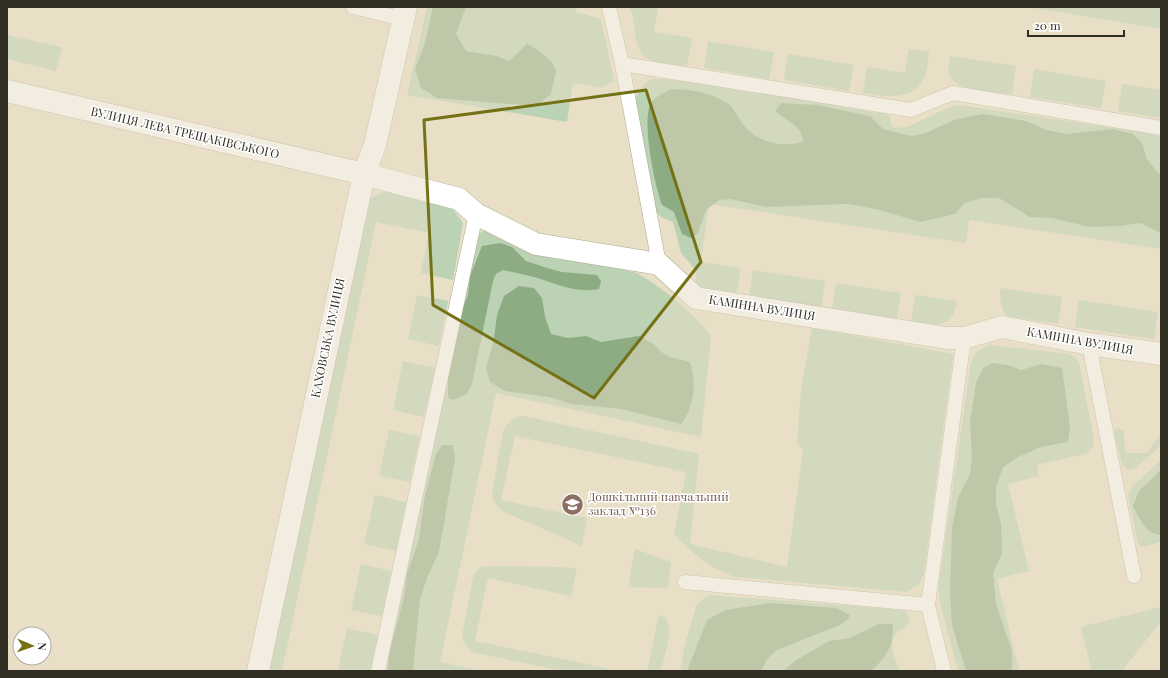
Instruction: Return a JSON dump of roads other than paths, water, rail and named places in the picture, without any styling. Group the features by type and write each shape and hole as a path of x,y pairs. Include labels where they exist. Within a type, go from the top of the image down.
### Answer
{"street":[{"name":"КАХОВСЬКА ВУЛИЦЯ","path":"258,671 364,174 375,145 404,13"},
{"name":"ВУЛИЦЯ ЛЕВА ТРЕЩАКІВСЬКОГО","path":"7,91 364,174"},
{"path":"364,174 458,199 476,214 536,244 659,264"},
{"name":"КАМІННА ВУЛИЦЯ","path":"659,264 696,298 947,338 964,338 1002,327 1089,344 1161,354"}],"lane":[{"path":"353,7 404,13"},
{"path":"609,7 622,64 659,264"},
{"path":"622,64 911,110 953,93 1161,128"},
{"path":"378,671 476,214"},
{"path":"944,671 928,605 964,338"},
{"path":"1089,344 1134,576"},
{"path":"685,582 928,605"}],"place":[{"name":"Дошкільний навчальний заклад №136","path":"573,504"}]}
